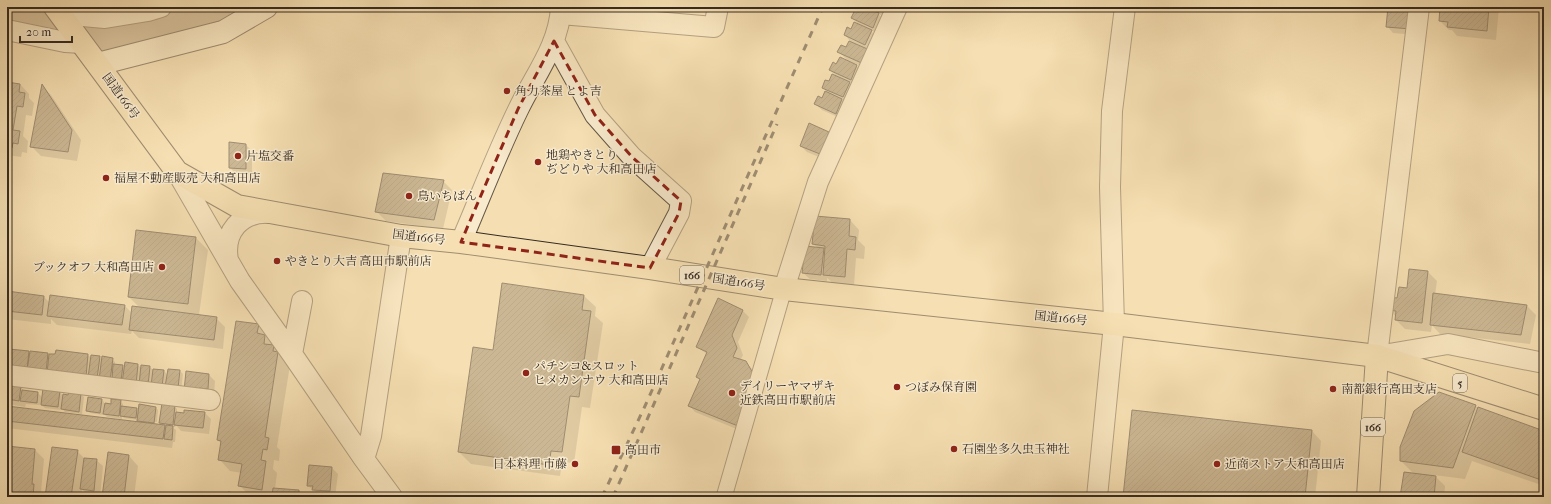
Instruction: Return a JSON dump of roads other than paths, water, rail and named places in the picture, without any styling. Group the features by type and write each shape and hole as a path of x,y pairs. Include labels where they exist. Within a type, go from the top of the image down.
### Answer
{"main road":[{"path":"98,64 223,32 266,7"},
{"name":"国道166号","path":"60,14 177,172 237,206 401,236 461,242 650,268 784,289 1114,324 1377,356"},
{"name":"5","path":"1377,356 1544,409"},
{"name":"166","path":"1368,497 1377,356"}],"street":[{"path":"60,14 106,18 148,11 161,7"},
{"path":"461,242 518,109 548,55 554,41 561,11 714,27 718,7"},
{"path":"724,497 784,289 818,182 897,7"},
{"path":"1097,497 1114,324 1110,187 1112,118 1126,7"},
{"path":"1419,7 1377,356 1448,344 1544,363"},
{"path":"7,30 64,42 82,43"},
{"path":"554,41 595,115 632,157 681,201 680,213 650,268"},
{"path":"177,172 240,281 392,497"},
{"path":"228,260 226,250 235,226 250,215 268,212 278,214"},
{"path":"364,459 372,436 401,236"},
{"path":"292,354 302,301"},
{"path":"7,375 210,400"}],"waterway":[{"path":"7,16 52,30 111,39 168,28 225,7"}],"railway":[{"path":"602,497 645,406 823,7"},
{"path":"613,497 777,124"}],"place":[{"name":"角力茶屋 とよ吉","path":"507,91"},
{"name":"片塩交番","path":"238,156"},
{"name":"地鶏やきとり ぢどりや 大和高田店","path":"538,162"},
{"name":"福屋不動産販売 大和高田店","path":"106,178"},
{"name":"鳥いちばん","path":"409,196"},
{"name":"やきとり大吉 高田市駅前店","path":"277,261"},
{"name":"ブックオフ 大和高田店","path":"162,267"},
{"name":"パチンコ&スロット ヒメカンナウ 大和高田店","path":"526,373"},
{"name":"つぼみ保育園","path":"897,387"},
{"name":"南都銀行高田支店","path":"1333,389"},
{"name":"デイリーヤマザキ 近鉄高田市駅前店","path":"732,393"},
{"name":"石園坐多久虫玉神社","path":"954,449"},
{"name":"高田市","path":"616,450"},
{"name":"日本料理 市藤","path":"575,464"},
{"name":"近商ストア大和高田店","path":"1217,464"}]}
